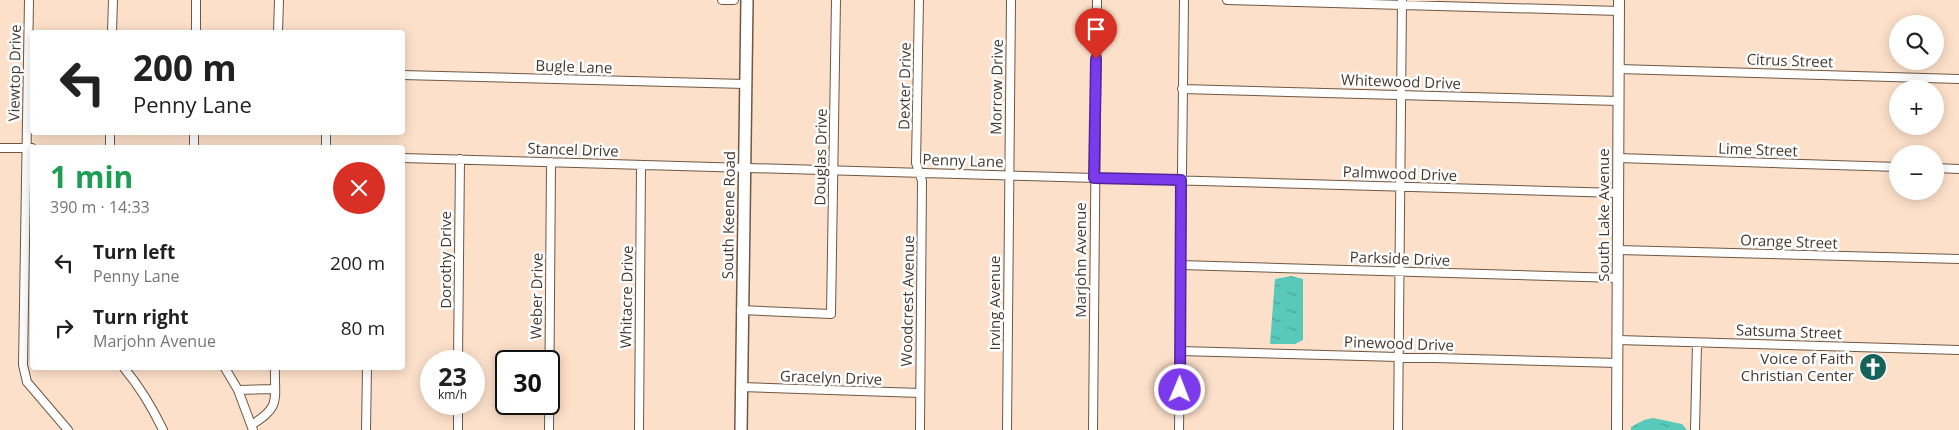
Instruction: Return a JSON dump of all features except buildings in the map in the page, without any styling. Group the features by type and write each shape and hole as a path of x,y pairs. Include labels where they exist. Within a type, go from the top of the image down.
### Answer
{"main road":[{"name":"South Keene Road","path":"741,430 741,310 747,0"}],"street":[{"name":"Viewtop Drive","path":"29,0 30,148 23,365 27,382 68,430"},
{"path":"112,30 113,0"},
{"path":"196,0 196,30"},
{"path":"278,30 279,0"},
{"path":"722,0 734,0"},
{"name":"Douglas Drive","path":"741,310 831,314 836,0"},
{"name":"Dexter Drive","path":"919,0 916,163 919,172"},
{"name":"Morrow Drive","path":"1008,175 1011,0"},
{"name":"Marjohn Avenue","path":"1093,430 1097,0"},
{"path":"1179,430 1184,0"},
{"path":"1227,0 1402,3 1619,11"},
{"name":"South Lake Avenue","path":"1617,430 1619,0"},
{"path":"1398,430 1402,3"},
{"name":"Citrus Street","path":"1619,69 1959,79"},
{"name":"Bugle Lane","path":"405,75 745,84"},
{"name":"Whitewood Drive","path":"1182,89 1619,101"},
{"path":"0,148 30,148"},
{"name":"Stancel Drive","path":"405,158 743,168"},
{"name":"Lime Street","path":"1618,158 1889,167"},
{"name":"Dorothy Drive","path":"458,350 460,159"},
{"name":"Weber Drive","path":"549,430 551,162"},
{"name":"Whitacre Drive","path":"639,430 641,165"},
{"name":"Penny Lane","path":"743,168 1181,180"},
{"path":"1944,168 1959,169"},
{"name":"Woodcrest Avenue","path":"919,172 922,181 920,430"},
{"name":"Irving Avenue","path":"1007,430 1008,175"},
{"name":"Palmwood Drive","path":"1181,180 1618,193"},
{"name":"Orange Street","path":"1618,250 1959,259"},
{"name":"Parkside Drive","path":"1181,265 1618,278"},
{"name":"Satsuma Street","path":"1618,340 1959,350"},
{"path":"1695,430 1697,343"},
{"name":"Pinewood Drive","path":"1180,351 1618,363"},
{"path":"126,370 144,394 163,430"},
{"path":"226,370 238,390 252,427 271,411 275,400 275,370"},
{"path":"366,430 367,370"},
{"name":"Gracelyn Drive","path":"741,387 920,393"},
{"path":"238,390 274,389"},
{"path":"458,415 458,430"}],"water":[{"path":"1291,276 1303,279 1303,340 1295,344 1270,344 1275,279"},
{"path":"1653,418 1682,424 1687,430 1631,430 1631,427 1644,420"}],"place":[{"name":"Voice of Faith Christian Center","path":"1873,367"}],"route":[{"path":"1096,59 1094,178 1181,180 1180,390"}]}
